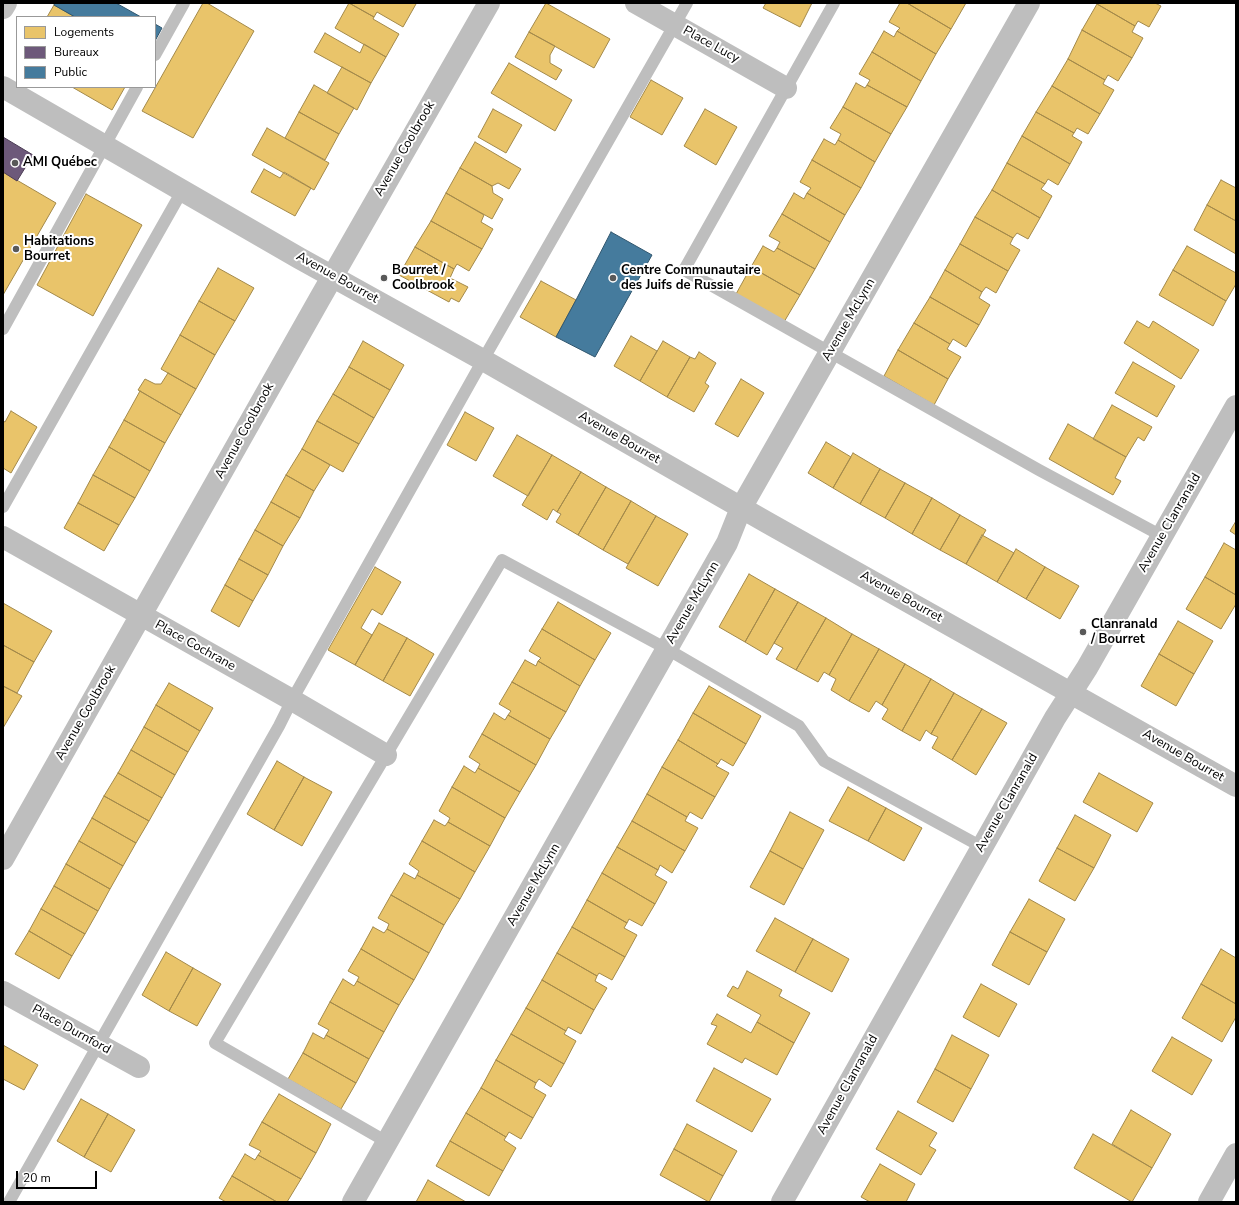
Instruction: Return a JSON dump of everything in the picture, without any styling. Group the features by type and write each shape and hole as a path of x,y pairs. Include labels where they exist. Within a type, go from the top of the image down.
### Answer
{"main road":[{"path":"3,8 6,3"}],"street":[{"name":"Avenue Coolbrook","path":"3,860 489,3"},
{"name":"Place Lucy","path":"636,3 786,88"},
{"name":"Avenue McLynn","path":"354,1202 727,543 741,508 1029,3"},
{"name":"Avenue Bourret","path":"3,87 182,192 483,360 741,508 1236,786"},
{"name":"Avenue Clanranald","path":"782,1202 1055,718 1072,693 1236,406"},
{"name":"Place Cochrane","path":"3,537 292,700 386,755"},
{"name":"Place Durnford","path":"3,992 139,1067"},
{"path":"1209,1202 1236,1154"}],"lane":[{"path":"156,53 184,3"},
{"path":"9,1202 268,745 483,360 687,3"},
{"path":"834,3 684,270 1032,466 1162,536"},
{"path":"3,329 136,88"},
{"path":"3,507 182,192"},
{"path":"387,1142 215,1043 502,560 667,649 799,726 824,761 982,847"}],"building: Logements":[{"path":"203,3 207,3 254,31 193,138 142,111"},
{"path":"349,3 416,4 403,27 377,12 374,17"},
{"path":"349,3 374,17 373,19 399,34 386,57 335,28"},
{"path":"546,3 610,39 594,68 529,32"},
{"path":"766,3 812,3 800,27 763,8"},
{"path":"900,3 907,3 951,29 936,54 897,31 900,28 889,22"},
{"path":"907,3 966,3 951,29"},
{"path":"1097,3 1155,3 1161,6 1149,27 1138,21 1135,26"},
{"path":"1097,4 1135,26 1132,32 1143,38 1132,58 1082,30"},
{"path":"54,5 73,16 48,16"},
{"path":"1082,30 1132,58 1118,81 1108,75 1105,80 1068,59"},
{"path":"884,31 894,37 897,31 936,54 921,81 872,52"},
{"path":"529,32 555,46 550,55 550,63 562,70 556,80 515,57"},
{"path":"325,33 360,53 364,44 386,57 371,83 314,52"},
{"path":"872,52 921,81 907,107 867,85 870,80 859,74"},
{"path":"1068,59 1105,80 1103,84 1114,90 1100,114 1052,86"},
{"path":"509,63 572,100 555,131 491,93"},
{"path":"342,67 371,83 357,110 327,93"},
{"path":"651,80 683,98 662,135 630,117"},
{"path":"856,83 865,88 867,85 907,107 891,134 843,107"},
{"path":"314,85 354,108 339,134 299,112"},
{"path":"1052,86 1100,114 1088,134 1077,128 1074,133 1036,112"},
{"path":"74,88 124,88 112,110"},
{"path":"843,107 891,134 875,162 838,140 841,134 830,128"},
{"path":"493,109 522,125 506,153 478,137"},
{"path":"705,109 737,127 716,165 684,146"},
{"path":"299,112 339,134 325,160 285,138"},
{"path":"1036,112 1074,133 1072,136 1082,142 1070,164 1022,136"},
{"path":"267,128 329,163 314,190 252,155"},
{"path":"1022,136 1070,164 1058,185 1048,179 1045,184 1007,163"},
{"path":"824,139 835,145 838,140 875,162 861,188 812,160"},
{"path":"475,142 521,169 509,189 498,183 492,186 460,168"},
{"path":"812,160 861,188 845,215 807,193 811,188 800,182"},
{"path":"1007,163 1045,184 1041,189 1052,196 1040,218 992,190"},
{"path":"460,168 492,186 493,193 503,199 492,219 446,193"},
{"path":"264,169 280,178 284,172 311,188 295,216 251,192"},
{"name":"Habitations Bourret","path":"3,172 56,203 3,295"},
{"path":"1221,180 1236,188 1236,221 1207,205"},
{"path":"992,190 1040,218 1028,239 1017,233 1013,238 975,217"},
{"path":"446,193 484,215 481,222 493,229 482,249 431,221"},
{"path":"794,193 804,199 807,193 845,215 830,242 782,214"},
{"path":"86,194 142,225 93,316 37,285"},
{"path":"1207,205 1236,221 1236,254 1194,230"},
{"path":"782,214 830,242 815,269 777,248 780,242 769,236"},
{"path":"975,217 1013,238 1010,244 1020,250 1008,271 960,244"},
{"path":"431,221 482,249 469,271 457,264 454,269 415,247"},
{"path":"960,244 1008,271 996,293 986,287 982,292 945,270"},
{"path":"763,246 774,252 777,248 815,269 800,295 751,267"},
{"path":"1187,246 1236,273 1236,284 1226,301 1173,270"},
{"path":"415,247 454,269 450,278 468,287 459,302 451,298 449,302 399,275"},
{"path":"751,267 800,295 784,322 736,294"},
{"path":"218,268 254,288 235,321 199,301"},
{"path":"945,270 982,292 979,298 990,305 979,325 930,297"},
{"path":"1173,270 1226,301 1213,326 1159,295"},
{"path":"541,281 576,300 556,337 520,317"},
{"path":"930,297 979,325 966,347 953,339 950,344 914,323"},
{"path":"199,301 235,321 215,355 180,335"},
{"path":"1137,321 1149,328 1153,321 1199,350 1181,379 1124,343"},
{"path":"914,323 950,344 947,349 961,357 948,379 898,350"},
{"path":"180,335 215,355 196,389 161,369"},
{"path":"631,336 657,351 640,381 614,366"},
{"path":"363,341 404,365 390,390 349,367"},
{"path":"663,341 690,357 667,397 640,381"},
{"path":"898,350 948,379 934,405 884,376"},
{"path":"699,352 716,363 705,383 709,386 694,412 667,397 690,357 695,359"},
{"path":"1133,362 1175,386 1157,417 1115,393"},
{"path":"349,367 390,390 374,418 333,394"},
{"path":"168,373 196,389 181,415 138,390 145,379 155,384 161,384"},
{"path":"741,379 764,393 738,437 715,424"},
{"path":"140,391 181,415 165,443 124,420"},
{"path":"333,394 374,418 359,444 317,421"},
{"path":"1112,405 1152,427 1144,441 1138,437 1126,457 1093,439"},
{"path":"11,411 37,427 11,473 3,468 3,421 5,422"},
{"path":"465,412 494,428 476,461 447,445"},
{"path":"124,420 165,443 150,471 109,447"},
{"path":"317,421 359,444 343,472 302,449"},
{"path":"1068,424 1126,457 1115,478 1121,481 1113,495 1049,459"},
{"path":"517,435 552,455 528,496 493,476"},
{"path":"826,442 851,457 833,488 808,473"},
{"path":"109,447 150,471 135,498 93,475"},
{"path":"302,449 330,465 314,491 286,475"},
{"path":"853,453 880,469 860,504 833,488"},
{"path":"552,455 581,472 557,512 553,509 547,520 522,505"},
{"path":"880,469 905,483 885,518 860,504"},
{"path":"581,472 606,487 578,535 556,522 561,514 557,512"},
{"path":"93,475 135,498 119,525 78,503"},
{"path":"286,475 314,491 300,518 271,502"},
{"path":"905,483 932,498 912,534 885,518"},
{"path":"606,487 631,501 603,550 578,535"},
{"path":"932,498 960,515 940,550 912,534"},
{"path":"631,501 656,516 628,564 603,550"},
{"path":"271,502 300,518 283,546 255,530"},
{"path":"78,503 119,525 104,551 64,528"},
{"path":"960,515 986,530 966,564 940,550"},
{"path":"656,516 688,534 658,586 626,568"},
{"path":"1236,521 1236,535 1230,531"},
{"path":"255,530 283,546 268,575 239,559"},
{"path":"982,535 1014,553 997,582 966,564"},
{"path":"1224,543 1236,550 1236,595 1205,577"},
{"path":"1016,549 1045,567 1026,599 997,582"},
{"path":"239,559 268,575 253,601 225,585"},
{"path":"375,567 401,582 382,615 372,609 361,628 372,635 355,665 328,650"},
{"path":"1045,567 1079,586 1060,619 1026,599"},
{"path":"749,574 775,589 745,642 719,627"},
{"path":"1205,577 1236,595 1236,604 1221,629 1186,609"},
{"path":"225,585 253,601 239,627 211,611"},
{"path":"775,589 798,602 767,655 745,642"},
{"path":"558,602 611,633 595,660 542,629"},
{"path":"798,602 826,618 796,670 776,659 783,648 774,643"},
{"path":"3,603 52,631 34,662 3,645"},
{"path":"826,618 852,634 829,675 824,672 818,682 796,670"},
{"path":"1178,621 1213,641 1194,674 1159,654"},
{"path":"379,623 407,638 383,681 355,665"},
{"path":"542,629 595,660 580,686 538,661 541,658 529,651"},
{"path":"852,634 879,649 849,701 831,690 836,679 829,675"},
{"path":"407,638 434,654 410,696 383,681"},
{"path":"3,645 34,662 17,693 3,686"},
{"path":"879,649 905,664 882,705 876,701 869,712 849,701"},
{"path":"1159,654 1194,674 1176,706 1141,686"},
{"path":"525,660 536,666 538,661 580,686 566,712 512,682"},
{"path":"905,664 931,679 902,731 882,719 888,709 882,705"},
{"path":"931,679 954,693 931,734 926,730 920,741 902,731"},
{"path":"512,682 566,712 550,739 508,715 511,711 499,704"},
{"path":"169,683 213,708 200,731 156,705"},
{"path":"3,686 22,696 3,728"},
{"path":"709,686 761,716 746,744 693,713"},
{"path":"954,693 982,709 952,760 932,748 938,737 931,734"},
{"path":"156,705 200,731 188,752 144,727"},
{"path":"982,709 1007,723 976,775 952,760"},
{"path":"494,713 505,720 508,715 550,739 536,765 482,734"},
{"path":"693,713 746,744 733,766 721,759 718,764 678,740"},
{"path":"144,727 188,752 175,775 131,750"},
{"path":"482,734 536,765 520,792 478,768 480,764 469,757"},
{"path":"678,740 718,764 716,766 729,773 715,797 662,767"},
{"path":"131,750 175,775 162,798 118,773"},
{"path":"277,761 304,777 274,830 247,814"},
{"path":"464,766 475,773 478,768 520,792 505,818 452,787"},
{"path":"662,767 715,797 702,819 690,812 687,817 647,794"},
{"path":"118,773 162,798 149,821 104,796"},
{"path":"1099,773 1153,803 1137,832 1083,802"},
{"path":"304,777 332,792 302,846 274,830"},
{"path":"452,787 505,818 490,846 448,822 450,818 439,811"},
{"path":"848,787 886,808 868,841 829,821"},
{"path":"647,794 687,817 685,821 698,828 685,851 632,821"},
{"path":"104,796 149,821 136,843 92,818"},
{"path":"886,808 922,828 904,861 868,841"},
{"path":"790,812 824,830 803,869 770,851"},
{"path":"1075,815 1111,835 1094,868 1057,848"},
{"path":"92,818 136,843 123,866 79,841"},
{"path":"434,820 445,826 448,822 490,846 475,872 422,841"},
{"path":"632,821 685,851 672,873 660,865 658,870 617,847"},
{"path":"79,841 123,866 110,889 66,864"},
{"path":"422,841 475,872 460,899 417,875 419,871 409,864"},
{"path":"617,847 658,870 655,875 667,882 655,904 602,873"},
{"path":"1057,848 1094,868 1075,901 1039,881"},
{"path":"770,851 803,869 784,905 750,887"},
{"path":"66,864 110,889 98,911 54,886"},
{"path":"404,873 415,879 417,875 460,899 444,925 391,895"},
{"path":"602,873 655,904 642,926 629,919 627,923 587,900"},
{"path":"54,886 98,911 85,934 41,909"},
{"path":"391,895 444,925 429,953 387,929 389,924 378,918"},
{"path":"1029,899 1065,919 1047,952 1010,932"},
{"path":"587,900 627,923 624,928 637,935 625,957 572,927"},
{"path":"41,909 85,934 72,956 29,931"},
{"path":"775,918 813,939 795,972 756,951"},
{"path":"373,927 384,933 387,929 429,953 414,980 361,949"},
{"path":"572,927 625,957 612,980 599,973 597,976 557,953"},
{"path":"29,931 72,956 59,979 15,954"},
{"path":"1010,932 1047,952 1029,985 992,965"},
{"path":"813,939 849,959 832,992 795,972"},
{"path":"361,949 414,980 399,1005 357,981 359,977 348,971"},
{"path":"1221,949 1236,958 1236,1004 1201,984"},
{"path":"166,952 193,968 169,1011 142,995"},
{"path":"557,953 597,976 595,981 607,988 594,1010 542,980"},
{"path":"193,968 221,984 197,1026 169,1011"},
{"path":"747,971 782,990 779,996 810,1013 794,1043 757,1022 761,1015 727,996 733,986 738,989"},
{"path":"343,979 354,986 357,981 399,1005 384,1032 330,1002"},
{"path":"542,980 594,1010 581,1034 568,1027 566,1031 526,1008"},
{"path":"981,984 1017,1004 999,1037 963,1017"},
{"path":"1201,984 1236,1004 1236,1017 1222,1042 1182,1018"},
{"path":"330,1002 384,1032 369,1059 326,1035 329,1030 318,1024"},
{"path":"526,1008 566,1031 564,1034 576,1041 564,1064 511,1034"},
{"path":"717,1014 751,1033 757,1022 794,1043 777,1075 745,1058 742,1063 707,1044 717,1026 711,1024"},
{"path":"313,1033 324,1039 326,1035 369,1059 356,1083 303,1053"},
{"path":"511,1034 564,1064 551,1087 539,1079 536,1083 496,1060"},
{"path":"952,1035 989,1055 971,1089 935,1069"},
{"path":"1172,1037 1212,1060 1192,1095 1152,1071"},
{"path":"3,1045 38,1065 24,1090 3,1079"},
{"path":"303,1053 356,1083 341,1109 288,1079"},
{"path":"496,1060 536,1083 534,1088 546,1095 533,1118 481,1088"},
{"path":"714,1068 771,1099 752,1132 696,1101"},
{"path":"935,1069 971,1089 953,1122 917,1102"},
{"path":"481,1088 533,1118 521,1139 509,1132 506,1137 466,1113"},
{"path":"279,1094 331,1124 316,1153 262,1122"},
{"path":"81,1099 108,1114 84,1157 57,1141"},
{"path":"1131,1110 1171,1134 1152,1168 1112,1144"},
{"path":"898,1111 937,1133 929,1146 936,1150 921,1175 876,1149"},
{"path":"466,1113 506,1137 504,1140 516,1148 503,1171 450,1141"},
{"path":"108,1114 135,1130 111,1172 84,1157"},
{"path":"262,1122 316,1153 301,1179 258,1155 261,1151 249,1145"},
{"path":"687,1124 737,1151 723,1176 674,1149"},
{"path":"1093,1134 1152,1168 1132,1202 1074,1168"},
{"path":"450,1141 503,1171 489,1196 436,1166"},
{"path":"674,1149 723,1176 709,1202 660,1175"},
{"path":"245,1154 255,1160 258,1155 301,1179 287,1202 277,1202 232,1176"},
{"path":"880,1164 915,1184 906,1202 870,1202 861,1197"},
{"path":"232,1176 277,1202 226,1202 219,1198"},
{"path":"428,1180 466,1202 416,1202"}],"building: Bureaux":[{"name":"AMI Québec","path":"3,137 33,155 17,181 3,172"}],"building: Public":[{"path":"55,3 116,3 139,16 73,16 54,5"},
{"path":"156,25 162,28 156,39"},
{"name":"Centre Communautaire des Juifs de Russie","path":"611,232 652,255 595,357 556,337"}],"place":[{"name":"AMI Québec","path":"15,163"},
{"name":"Habitations Bourret","path":"16,249"},
{"name":"Bourret / Coolbrook","path":"384,278"},
{"name":"Centre Communautaire des Juifs de Russie","path":"613,278"},
{"name":"Clanranald / Bourret","path":"1083,632"}]}
